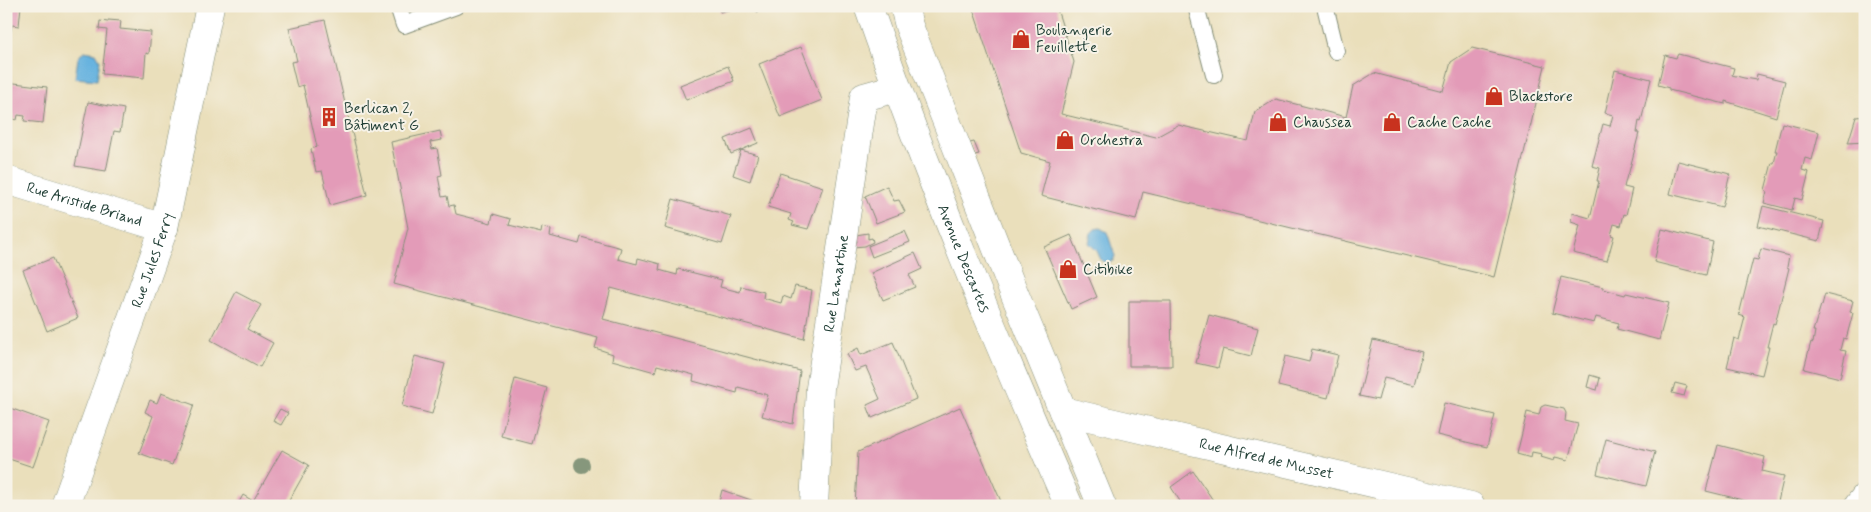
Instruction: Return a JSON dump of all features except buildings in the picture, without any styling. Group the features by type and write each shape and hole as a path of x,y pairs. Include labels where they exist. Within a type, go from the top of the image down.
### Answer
{"street":[{"name":"Rue Jules Ferry","path":"65,506 164,228 210,6"},
{"name":"Avenue Descartes","path":"868,6 896,88 961,254 1069,506"},
{"path":"904,6 909,26 966,172 1102,506"},
{"name":"Rue Lamartine","path":"814,506 820,388 864,97 896,88"},
{"name":"Rue Aristide Briand","path":"6,180 164,228"},
{"name":"Rue Alfred de Musset","path":"1063,411 1471,506"},
{"path":"1858,506 1865,497"}],"lane":[{"path":"398,6 404,25 456,6"},
{"path":"1196,6 1214,76"},
{"path":"1325,6 1336,51"}],"water":[{"path":"84,51 96,53 100,60 97,80 75,78 78,58"},
{"path":"1100,228 1107,232 1115,256 1113,261 1107,263 1101,260 1097,251 1089,243 1091,233 1095,229"}],"place":[{"name":"Boulangerie Feuillette","path":"1021,39"},
{"name":"Blackstore","path":"1494,96"},
{"name":"Berlican 2, Bâtiment G","path":"329,117"},
{"name":"Chaussea","path":"1278,122"},
{"name":"Cache Cache","path":"1392,122"},
{"name":"Orchestra","path":"1065,140"},
{"name":"Citibike","path":"1068,269"}]}
